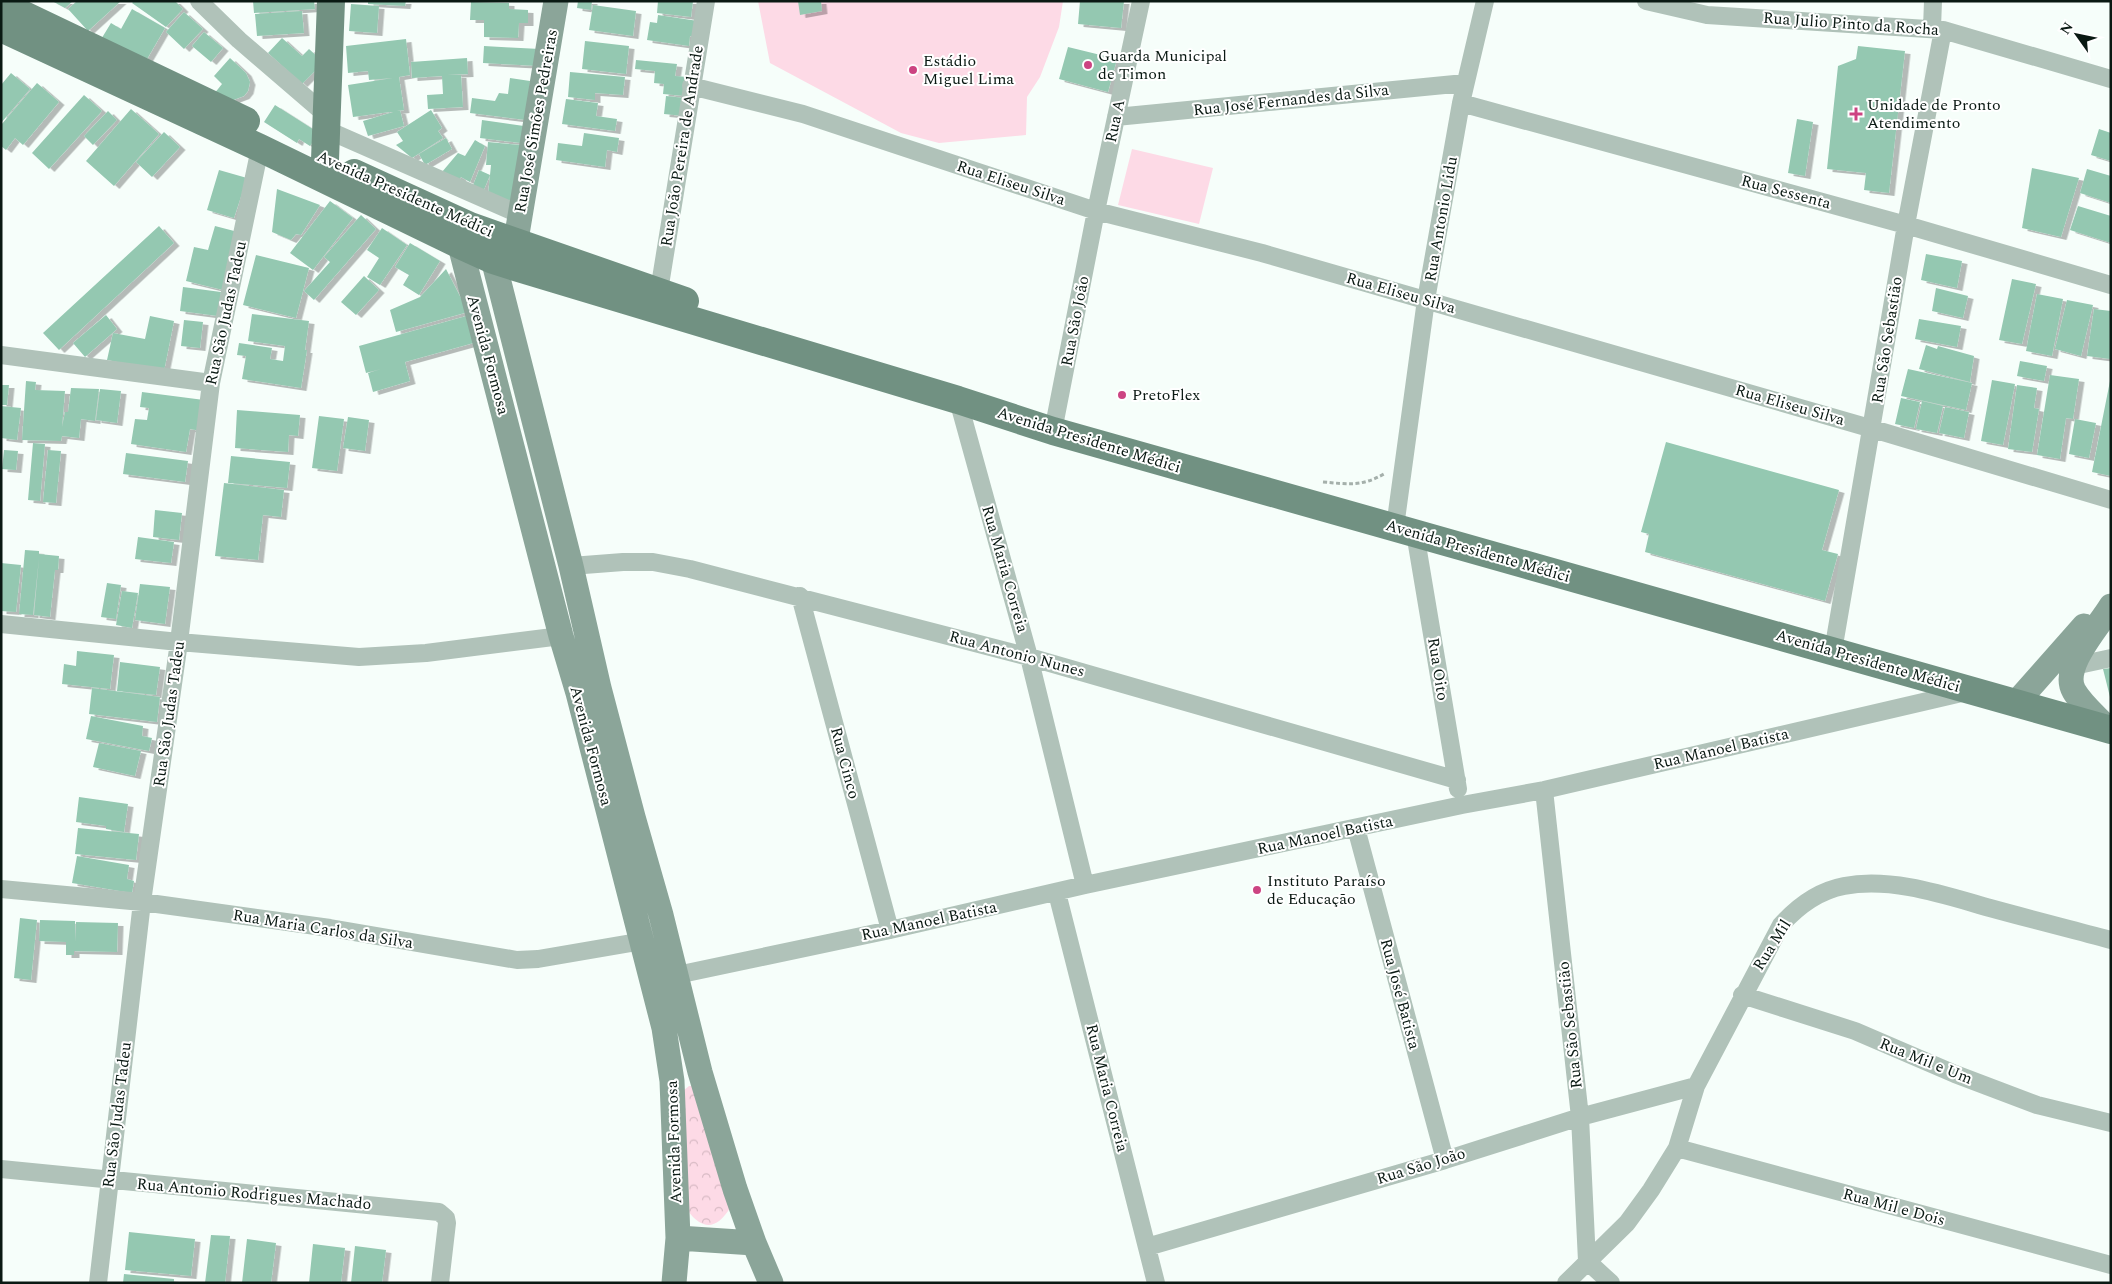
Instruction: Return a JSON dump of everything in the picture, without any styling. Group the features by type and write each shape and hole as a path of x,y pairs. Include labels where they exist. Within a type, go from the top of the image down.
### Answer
{"main road":[{"path":"325,160 331,1"},
{"name":"Rua José Simões Pedreiras","path":"518,227 556,1"},
{"name":"Avenida Presidente Médici","path":"1,4 325,160 452,218 487,232 518,227 659,291 848,367"},
{"name":"Avenida Presidente Médici","path":"1,28 260,148 460,246 493,260 958,400 1053,431 2109,729"},
{"name":"Avenida Formosa","path":"452,218 561,636 588,690"},
{"name":"Avenida Formosa","path":"487,232 571,566 588,690 622,821 643,941 664,1028 672,1081 678,1238 674,1283"},
{"path":"2015,704 2111,596"},
{"path":"2109,729 2079,699 2072,689 2072,679 2074,666 2087,639 2111,606"},
{"name":"Avenida Formosa","path":"622,821 677,975 700,1072 735,1190 771,1283"},
{"path":"672,1081 700,1072"},
{"path":"678,1238 754,1243"}],"street":[{"path":"199,1 325,122 518,227"},
{"name":"Rua João Pereira de Andrade","path":"659,291 706,1"},
{"name":"Rua A","path":"1096,211 1141,1"},
{"name":"Rua Antonio Lidu","path":"1405,530 1405,460 1426,300 1461,103 1485,1"},
{"name":"Rua Julio Pinto da Rocha","path":"1646,1 1707,15 1937,29 2111,79"},
{"name":"Rua São Sebastião","path":"1833,651 1873,429 1937,29 1933,1"},
{"name":"Rua José Fernandes da Silva","path":"1116,117 1465,83"},
{"name":"Rua Eliseu Silva","path":"691,86 803,114 1096,211 1262,253 1873,429 2111,500"},
{"name":"Rua Sessenta","path":"1461,103 1906,225 2111,285"},
{"name":"Rua São Judas Tadeu","path":"98,1283 142,902 179,642 211,383 260,148"},
{"name":"Rua São João","path":"1053,431 1096,211"},
{"path":"1,355 211,383"},
{"name":"Rua Maria Correia","path":"958,400 1029,657 1085,885"},
{"name":"Rua Oito","path":"1405,530 1462,805"},
{"name":"Rua Antonio Nunes","path":"571,566 653,562 690,568 1029,657 1456,780"},
{"name":"Rua Cinco","path":"800,596 890,930"},
{"path":"1,624 179,642 359,657 426,653 561,636"},
{"path":"2074,666 2111,658"},
{"name":"Rua Manoel Batista","path":"677,975 890,930 1085,885 1462,805 1544,790 1972,690"},
{"name":"Rua São Sebastião","path":"1544,790 1580,1117 1587,1261"},
{"name":"Rua José Batista","path":"1356,828 1445,1160"},
{"name":"Rua Mil","path":"1566,1283 1627,1223 1651,1190 1677,1148 1696,1086 1742,995 1781,925 1795,909 1817,895 1844,886 1872,884 1899,886 1934,892 2111,940"},
{"name":"Rua Maria Carlos da Silva","path":"1,888 142,902 330,928 517,960 538,959 643,941"},
{"name":"Rua Maria Correia","path":"1057,893 1156,1283"},
{"name":"Rua Mil e Um","path":"1742,995 1855,1031 1955,1074 2037,1104 2111,1123"},
{"name":"Rua São João","path":"1147,1247 1445,1160 1580,1117 1696,1086"},
{"name":"Rua Mil e Dois","path":"1677,1148 2111,1265"},
{"name":"Rua Antonio Rodrigues Machado","path":"1,1169 436,1212 445,1216 448,1226 440,1283"},
{"path":"1587,1261 1611,1283"}],"path":[{"path":"1317,481 1351,485 1369,482 1405,460"}],"green space":[{"name":"Estádio Miguel Lima","path":"758,1 1063,1 1059,27 1040,77 1027,97 1026,135 939,143 901,133 770,63"},
{"path":"1132,149 1213,168 1199,224 1118,205"},
{"path":"689,1086 693,1086 730,1208 720,1220 710,1225 699,1222 688,1211 683,1091"}],"building":[{"path":"52,1 73,1 65,8"},
{"path":"77,1 121,1 88,31 68,9"},
{"path":"134,1 175,1 183,9 166,27 132,3"},
{"path":"253,1 314,1 315,9 254,13"},
{"path":"368,1 406,1 405,6 368,4"},
{"path":"578,1 592,1 591,10 577,8"},
{"path":"658,1 693,1 691,17 657,13"},
{"path":"798,1 821,1 822,11 800,15"},
{"path":"1080,1 1124,1 1121,28 1078,24"},
{"path":"471,2 509,3 509,9 528,10 528,23 519,23 518,38 484,37 484,20 470,20"},
{"path":"351,4 379,6 377,33 349,31"},
{"path":"593,5 636,11 633,36 589,30"},
{"path":"132,9 165,28 143,66 100,41 111,23 121,29"},
{"path":"302,11 304,33 257,36 255,14"},
{"path":"184,12 203,29 184,49 166,32"},
{"path":"658,15 698,21 695,37 690,36 689,46 647,40 650,22 657,23"},
{"path":"204,32 223,48 211,62 192,46"},
{"path":"282,38 302,56 309,49 320,59 319,67 302,84 268,53"},
{"path":"406,39 410,75 399,77 404,110 353,117 348,85 393,78 369,80 368,71 348,73 346,46"},
{"path":"585,41 629,46 626,74 582,69"},
{"path":"484,46 540,49 539,66 483,63"},
{"path":"1858,46 1905,51 1889,193 1864,190 1866,173 1827,169 1838,66 1856,59"},
{"path":"1068,47 1117,59 1108,92 1059,79"},
{"path":"230,58 246,73 250,82 248,91 244,96 228,102 214,94 222,84 214,76"},
{"path":"467,58 468,74 447,75 461,75 463,107 428,109 427,95 443,94 442,76 412,78 411,62"},
{"path":"636,60 677,64 675,76 688,77 685,96 663,94 664,84 654,83 655,71 635,69"},
{"path":"570,72 625,77 623,95 595,93 595,100 568,97"},
{"path":"11,73 30,89 1,123 1,85"},
{"path":"510,78 530,81 526,120 470,113 472,98 495,101 499,93 508,94"},
{"path":"37,83 59,102 23,145 15,138 6,150 1,146 1,125"},
{"path":"84,95 102,111 49,169 32,153"},
{"path":"666,96 685,98 684,116 664,114"},
{"path":"566,99 598,103 596,116 617,119 615,131 562,124"},
{"path":"275,105 319,133 310,146 299,139 297,143 264,122"},
{"path":"131,109 159,134 114,186 86,161"},
{"path":"400,110 404,126 368,136 363,121"},
{"path":"431,110 442,128 438,131 443,138 412,158 396,145 403,141 397,132"},
{"path":"108,111 117,120 93,145 84,136"},
{"path":"1797,119 1813,122 1805,176 1788,173"},
{"path":"482,120 524,126 521,143 480,138"},
{"path":"2099,129 2111,133 2111,161 2091,155"},
{"path":"164,132 180,147 152,177 136,162"},
{"path":"584,133 619,138 617,152 607,150 605,167 556,160 558,143 582,146"},
{"path":"446,138 452,149 425,165 419,154"},
{"path":"475,140 485,146 470,182 461,177 459,180 442,172 458,153 465,156"},
{"path":"488,142 521,145 514,207 488,196 491,165 486,165"},
{"path":"2032,168 2079,178 2061,237 2022,228"},
{"path":"2087,169 2111,176 2111,203 2080,193"},
{"path":"219,170 247,178 234,218 207,210"},
{"path":"479,170 490,175 483,192 472,188"},
{"path":"277,189 320,205 301,235 296,234 291,240 272,232"},
{"path":"330,201 353,218 313,270 290,253"},
{"path":"2078,206 2111,216 2111,243 2070,230"},
{"path":"361,215 376,229 314,300 304,291 330,262 324,257"},
{"path":"159,226 174,243 59,350 43,333"},
{"path":"215,226 238,232 223,290 186,281 194,247 208,250"},
{"path":"382,228 407,245 380,285 367,277 379,258 367,250"},
{"path":"410,243 440,261 419,295 403,285 409,275 395,267"},
{"path":"1926,254 1962,261 1957,288 1921,280"},
{"path":"256,255 309,268 296,318 243,305"},
{"path":"446,269 468,312 396,332 390,310 420,297"},
{"path":"364,276 379,290 356,315 341,302"},
{"path":"2012,279 2036,284 2022,344 1999,340"},
{"path":"183,287 221,292 218,316 180,311"},
{"path":"1936,288 1968,296 1963,318 1932,311"},
{"path":"2037,294 2063,299 2052,356 2026,351"},
{"path":"2067,300 2093,305 2081,356 2055,349"},
{"path":"2094,309 2111,311 2110,359 2087,356"},
{"path":"252,314 309,321 301,388 242,379 246,356 237,355 239,343 272,348 270,359 283,361 285,346 248,341"},
{"path":"106,315 117,329 85,357 73,343"},
{"path":"470,315 477,342 405,362 410,381 373,392 368,373 381,369 366,373 359,346"},
{"path":"150,316 174,321 164,371 107,360 113,333 145,339"},
{"path":"1919,319 1961,326 1957,347 1915,339"},
{"path":"184,320 203,322 200,348 181,346"},
{"path":"1926,345 1937,349 1938,346 1974,356 1970,382 1919,369"},
{"path":"2020,361 2047,366 2044,381 2017,376"},
{"path":"1908,369 1972,383 1966,410 1901,396"},
{"path":"2050,375 2079,379 2073,419 2066,418 2060,459 2037,455"},
{"path":"1992,380 2015,384 2003,445 1981,441"},
{"path":"26,381 36,382 35,390 65,391 62,427 65,412 68,412 71,388 99,389 95,421 81,419 79,438 62,436 61,441 22,440"},
{"path":"2111,381 2111,476 2092,472"},
{"path":"1,385 9,385 7,405 1,405"},
{"path":"2017,385 2037,388 2034,408 2039,409 2032,452 2008,449"},
{"path":"100,389 121,391 117,423 96,420"},
{"path":"142,392 204,400 201,431 190,429 186,452 131,444 135,419 147,420 149,408 140,407"},
{"path":"1901,398 1920,402 1914,428 1895,424"},
{"path":"1922,401 1943,406 1937,433 1916,429"},
{"path":"1,406 21,408 17,440 1,438"},
{"path":"1945,407 1969,412 1964,438 1939,433"},
{"path":"237,410 300,415 298,436 289,435 288,452 235,448"},
{"path":"319,416 344,419 337,471 312,468"},
{"path":"348,417 369,420 365,451 343,448"},
{"path":"2075,419 2096,423 2089,458 2069,454"},
{"path":"1666,442 1839,490 1822,550 1838,554 1825,601 1645,552 1649,534 1641,532"},
{"path":"33,443 45,444 40,501 28,500"},
{"path":"4,450 18,451 16,470 2,469"},
{"path":"48,450 61,451 56,503 43,502"},
{"path":"126,453 188,461 185,482 123,474"},
{"path":"231,456 290,462 287,488 228,483"},
{"path":"224,483 284,490 281,517 263,515 258,560 215,556"},
{"path":"155,510 182,513 179,540 153,537"},
{"path":"138,537 174,542 171,563 135,559"},
{"path":"25,550 39,551 39,554 59,556 58,570 55,570 50,617 34,615 39,558 33,615 19,614"},
{"path":"1,563 21,565 16,612 1,611"},
{"path":"107,583 121,585 116,619 101,617"},
{"path":"140,584 170,587 165,624 135,620"},
{"path":"122,591 138,593 132,628 116,625"},
{"path":"77,651 114,655 110,689 62,684 64,664 76,666"},
{"path":"120,662 160,667 156,695 117,691"},
{"path":"2111,668 2111,697 2110,697 2103,669"},
{"path":"92,688 160,697 157,722 89,714"},
{"path":"91,716 143,726 142,736 152,738 149,751 86,739"},
{"path":"99,743 141,751 135,776 93,767"},
{"path":"79,797 128,804 124,832 106,829 106,826 76,822"},
{"path":"78,828 139,834 136,860 75,854"},
{"path":"77,856 129,865 127,879 134,881 132,893 72,883"},
{"path":"20,918 37,920 31,980 14,978"},
{"path":"40,920 75,921 75,942 76,922 118,923 117,952 74,951 74,955 66,955 66,942 39,941"},
{"path":"129,1232 195,1239 191,1276 125,1270"},
{"path":"211,1235 230,1236 225,1283 205,1283"},
{"path":"247,1239 276,1243 271,1283 242,1283"},
{"path":"313,1244 345,1248 341,1283 309,1283"},
{"path":"355,1246 386,1250 382,1283 351,1283"},
{"path":"124,1274 174,1279 174,1283 123,1283"}],"place":[{"name":"Guarda Municipal de Timon","path":"1088,65"},
{"name":"Estádio Miguel Lima","path":"913,70"},
{"name":"Unidade de Pronto Atendimento","path":"1856,114"},
{"name":"PretoFlex","path":"1122,395"},
{"name":"Instituto Paraíso de Educação","path":"1257,890"}]}
